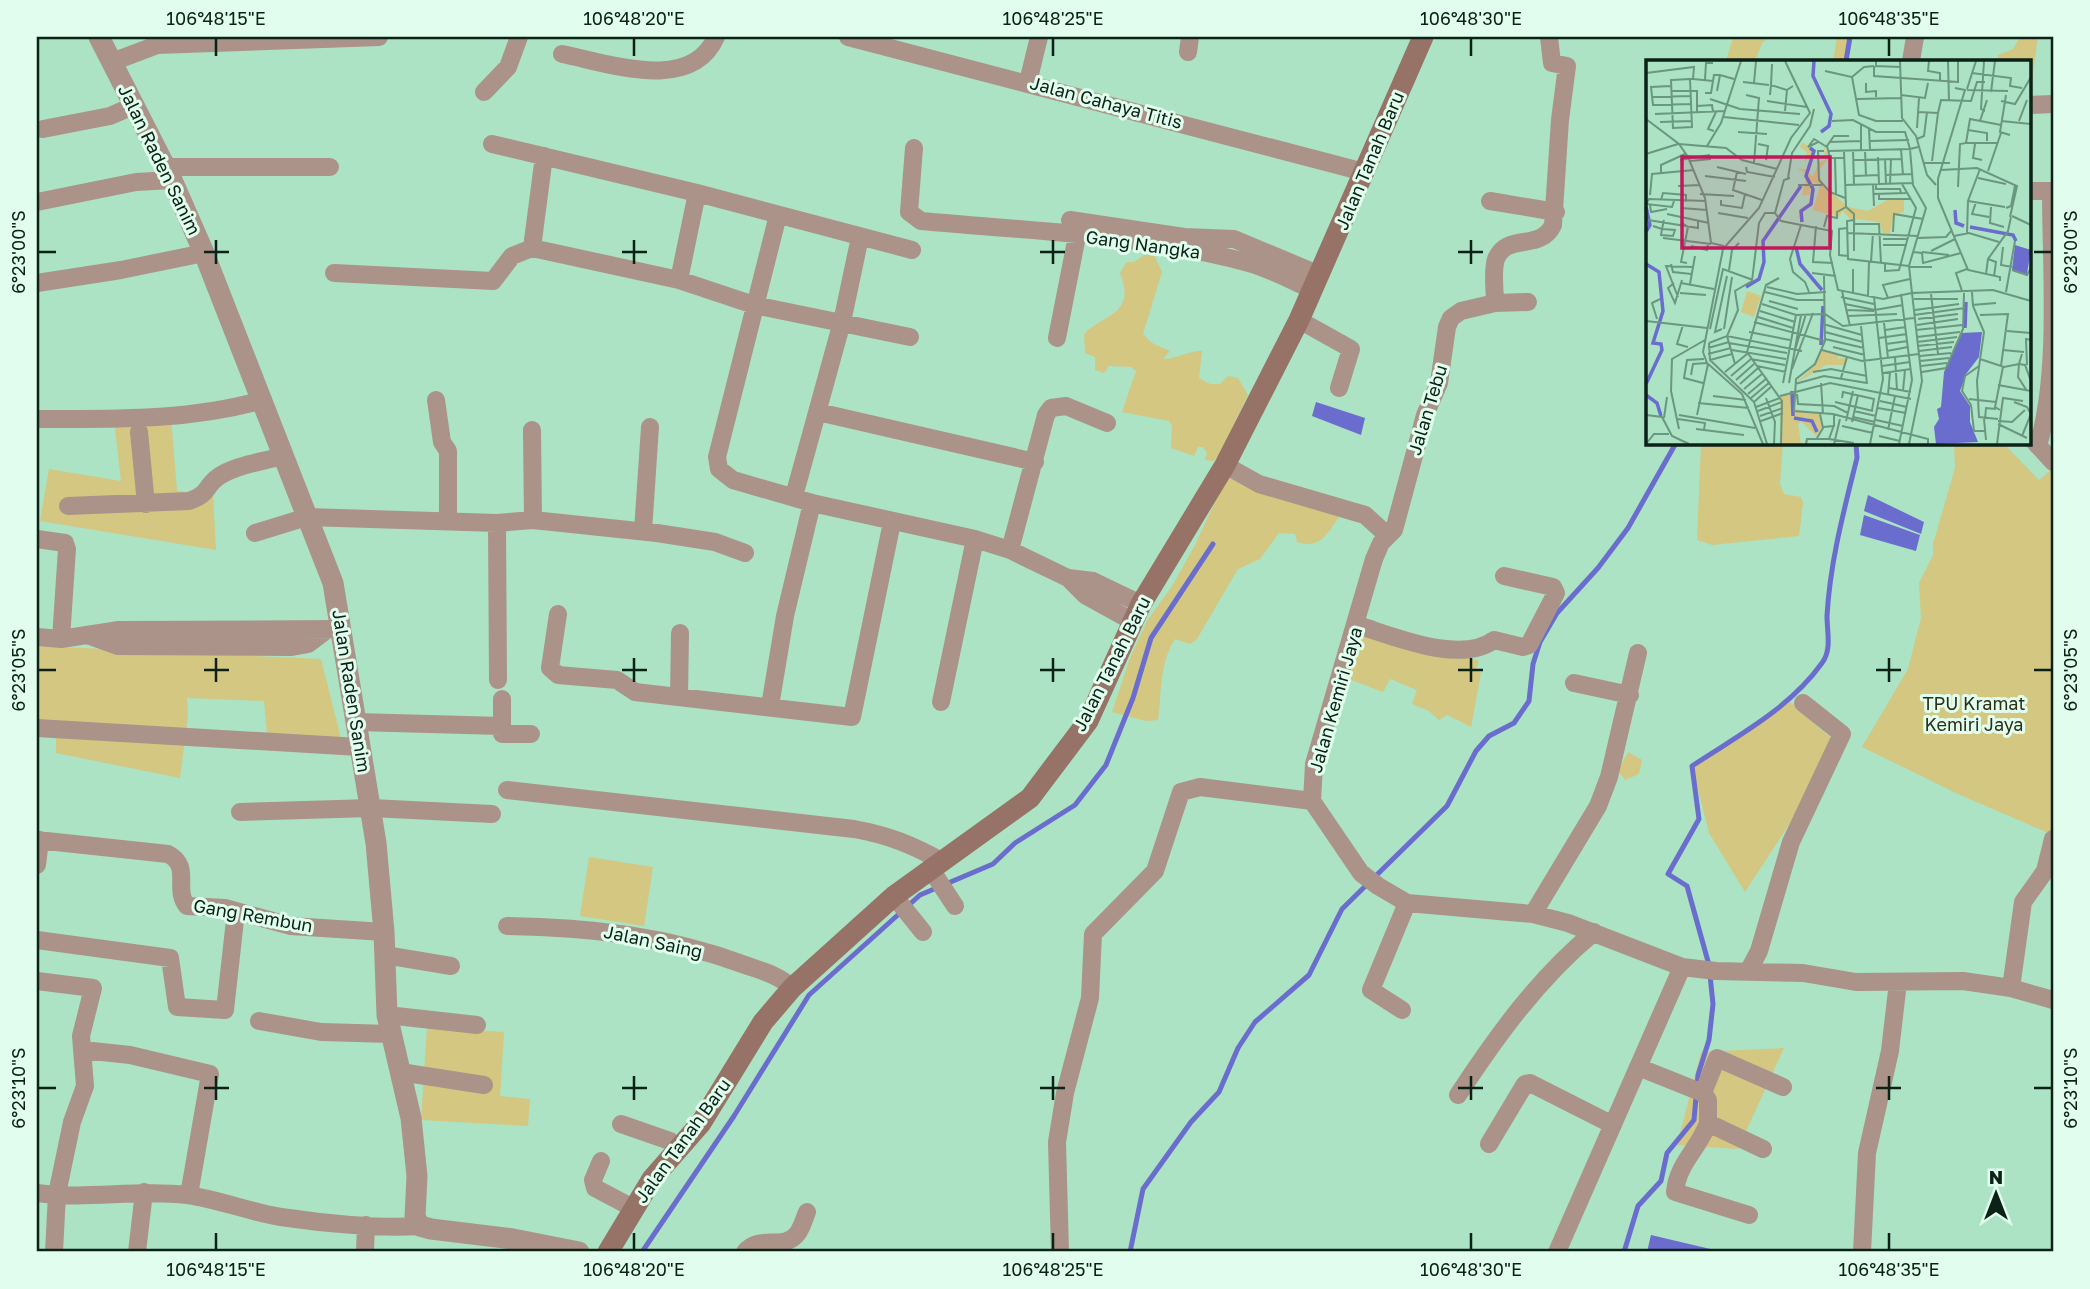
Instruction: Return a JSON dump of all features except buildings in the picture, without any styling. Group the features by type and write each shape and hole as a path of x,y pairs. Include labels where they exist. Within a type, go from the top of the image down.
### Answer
{"main road":[{"name":"Jalan Tanah Baru","path":"608,1252 652,1179 680,1148 718,1098 763,1022 792,988 1030,798 1088,721 1136,612 1228,466 1304,323 1316,282 1423,37"}],"street":[{"name":"Jalan Raden Sanim","path":"99,37 169,174 204,253 333,583 335,629 356,722 371,808 384,932 389,1024 411,1118 417,1176 415,1217 420,1226"},
{"path":"112,62 157,45 379,37"},
{"path":"484,92 508,67 519,37"},
{"path":"562,54 640,69 666,71 703,57 716,37"},
{"name":"Jalan Cahaya Titis","path":"848,37 1364,172"},
{"path":"1028,82 1039,37"},
{"path":"1495,303 1496,259 1502,250 1511,244 1548,235 1556,212 1560,120 1568,75 1567,66 1552,63 1549,37"},
{"path":"1911,60 1915,37"},
{"path":"2030,105 2053,104"},
{"path":"43,129 110,116 133,106"},
{"path":"492,144 697,193 912,250"},
{"name":"Gang Nangka","path":"914,148 908,202 913,217 1074,228"},
{"path":"532,248 544,156"},
{"path":"37,202 169,174 330,167"},
{"path":"2030,191 2052,191 2050,370 2045,424 2034,441 2053,462"},
{"path":"680,280 697,193"},
{"path":"1490,201 1556,212"},
{"path":"778,215 717,457 719,470 733,480 812,503 975,539 1010,550 1068,578 1093,581 1136,612"},
{"path":"1057,338 1074,228 1234,239 1316,282"},
{"path":"794,496 842,322 860,237"},
{"path":"334,273 493,281 512,256 532,248 680,280 754,305 910,337"},
{"path":"37,283 204,253"},
{"name":"Jalan Tebu","path":"1387,535 1394,530 1425,415 1439,383 1447,327 1451,318 1461,311 1495,303 1528,302"},
{"path":"1304,323 1351,349 1339,388"},
{"path":"37,419 175,416 223,411 262,400"},
{"path":"436,400 442,442 448,452 448,519"},
{"path":"1010,550 1046,415 1051,408 1066,406 1107,423"},
{"path":"818,412 1035,462"},
{"path":"643,531 650,427"},
{"path":"532,430 533,520"},
{"path":"139,432 146,504"},
{"path":"68,506 189,501 204,496 216,478 282,456"},
{"path":"1228,466 1259,484 1365,515 1387,535"},
{"path":"770,706 785,616 812,503"},
{"path":"255,533 307,517 448,519 497,523 533,520 643,531 715,542 745,553"},
{"path":"558,614 552,673 617,680 635,692 852,717 892,522"},
{"path":"497,523 498,680"},
{"name":"Jalan Kemiri Jaya","path":"1312,801 1314,764 1357,625 1374,559 1387,535"},
{"path":"37,539 65,543 67,549 61,639"},
{"path":"941,702 975,539"},
{"path":"1357,625 1448,652 1486,646 1494,640 1523,647 1529,645 1556,593 1553,587 1504,576"},
{"path":"37,637 61,639 119,630 335,629"},
{"path":"678,697 680,633"},
{"path":"1533,914 1598,806 1609,777 1638,653"},
{"path":"1574,682 1630,695"},
{"path":"502,699 502,734 531,734"},
{"path":"1752,970 1791,842 1842,734 1803,703"},
{"path":"356,722 502,726"},
{"path":"37,729 359,747"},
{"path":"1060,1252 1057,1142 1065,1093 1090,998 1093,934 1155,871 1181,792 1200,787 1312,801 1361,873 1378,887 1407,903 1533,914 1594,932 1682,967 1803,973 1856,982 1963,981 2011,988 2053,1000"},
{"path":"507,790 854,829 902,841 937,870 954,905"},
{"path":"240,812 371,808 492,814"},
{"path":"2011,988 2023,902 2027,892 2045,871 2053,839"},
{"path":"37,865 38,840"},
{"name":"Gang Rembun","path":"38,840 168,854 177,858 182,867 183,902 187,906 236,911 292,926 384,932"},
{"path":"898,901 922,930"},
{"path":"1402,1010 1371,990 1407,903"},
{"path":"37,940 170,958 177,1007 225,1010 236,911"},
{"name":"Jalan Saing","path":"507,926 572,927 668,942 770,974 792,988"},
{"path":"1458,1095 1503,1027 1542,980 1594,932"},
{"path":"385,955 451,966"},
{"path":"1557,1252 1682,967"},
{"path":"37,981 93,988 81,1036 85,1086 72,1122 57,1194 54,1252"},
{"path":"1862,1252 1867,1153 1890,1051 1898,982"},
{"path":"259,1021 321,1032 389,1024 477,1025"},
{"path":"83,1049 130,1055 210,1074 190,1195"},
{"path":"1697,1091 1717,1058 1783,1087"},
{"path":"1638,1067 1697,1091 1708,1100 1708,1123 1690,1151 1675,1192 1749,1215"},
{"path":"400,1072 484,1085"},
{"path":"1489,1144 1525,1084 1530,1083 1613,1125"},
{"path":"1708,1123 1763,1149"},
{"path":"621,1124 670,1141 680,1148"},
{"path":"601,1161 593,1180 596,1188 633,1208"},
{"path":"137,1252 144,1192"},
{"path":"37,1193 144,1192 190,1195 282,1217 366,1225 420,1226 513,1239 579,1252"},
{"path":"745,1252 759,1241 790,1239 797,1235 807,1212"},
{"path":"365,1252 366,1225"}],"green space":[{"path":"1733,37 1770,37 1762,43 1755,60 1726,60"},
{"path":"1837,37 1850,37 1846,60 1833,60"},
{"path":"2020,37 2038,37 2030,96 2030,60 1998,60 1998,55 2013,49"},
{"path":"1144,255 1154,255 1162,272 1143,334 1152,343 1170,351 1163,359 1202,351 1199,378 1210,384 1220,384 1228,376 1238,378 1248,395 1231,430 1230,449 1213,461 1205,460 1207,453 1203,447 1198,447 1194,456 1171,448 1172,426 1169,421 1122,412 1136,371 1131,367 1109,366 1104,373 1095,370 1095,357 1085,353 1084,334 1116,312 1121,305 1124,287 1120,273 1127,262 1134,262"},
{"path":"171,418 177,491 213,494 216,550 40,521 49,469 121,481 114,419"},
{"path":"1701,444 1783,444 1780,484 1784,494 1801,497 1803,503 1799,536 1712,545 1697,540"},
{"name":"TPU Kramat Kemiri Jaya","path":"1954,444 2004,444 2039,480 2053,468 2053,835 1958,794 1862,747 1908,669 1921,618 1919,583 1933,555 1933,544 1955,468"},
{"path":"1231,468 1345,510 1325,536 1314,543 1297,542 1295,534 1279,533 1260,559 1238,569 1197,639 1190,644 1175,639 1166,658 1158,720 1146,721 1112,712 1130,658 1147,621 1172,586 1195,545"},
{"path":"1357,625 1479,661 1476,670 1481,673 1471,727 1447,715 1439,720 1429,711 1412,704 1417,690 1390,679 1383,692 1341,676"},
{"path":"39,646 321,659 341,738 267,734 264,701 187,698 188,715 180,778 56,753 56,728 40,728"},
{"path":"1790,702 1840,746 1745,892 1709,833 1692,766"},
{"path":"1628,752 1642,760 1639,774 1625,780 1618,771"},
{"path":"589,857 653,867 644,926 580,916"},
{"path":"427,1027 504,1032 500,1096 530,1099 528,1126 421,1120"},
{"path":"1784,1048 1738,1149 1677,1145 1701,1052"}],"shaded area":[{"path":"1316,402 1365,418 1361,435 1312,416"},
{"path":"1868,495 1924,522 1921,534 1864,511"},
{"path":"1864,515 1920,535 1916,551 1860,535"},
{"path":"1651,1235 1723,1252 1647,1252"}],"waterway":[{"path":"1846,60 1850,37"},
{"path":"1130,1252 1143,1189 1191,1122 1219,1092 1238,1048 1255,1022 1309,975 1342,909 1447,806 1476,751 1489,736 1514,723 1529,701 1533,664 1540,642 1557,613 1598,568 1628,528 1675,444"},
{"path":"1709,965 1687,886 1668,874 1699,819 1692,766 1779,708 1809,679 1825,658 1828,647 1827,616 1831,576 1857,458 1856,444"},
{"path":"642,1252 734,1116 809,995 920,895 993,864 1015,843 1075,805 1106,765 1133,698 1151,638 1213,544"},
{"path":"1624,1252 1638,1206 1661,1181 1667,1153 1694,1120 1698,1075 1709,1040 1713,1004 1710,975"}]}
